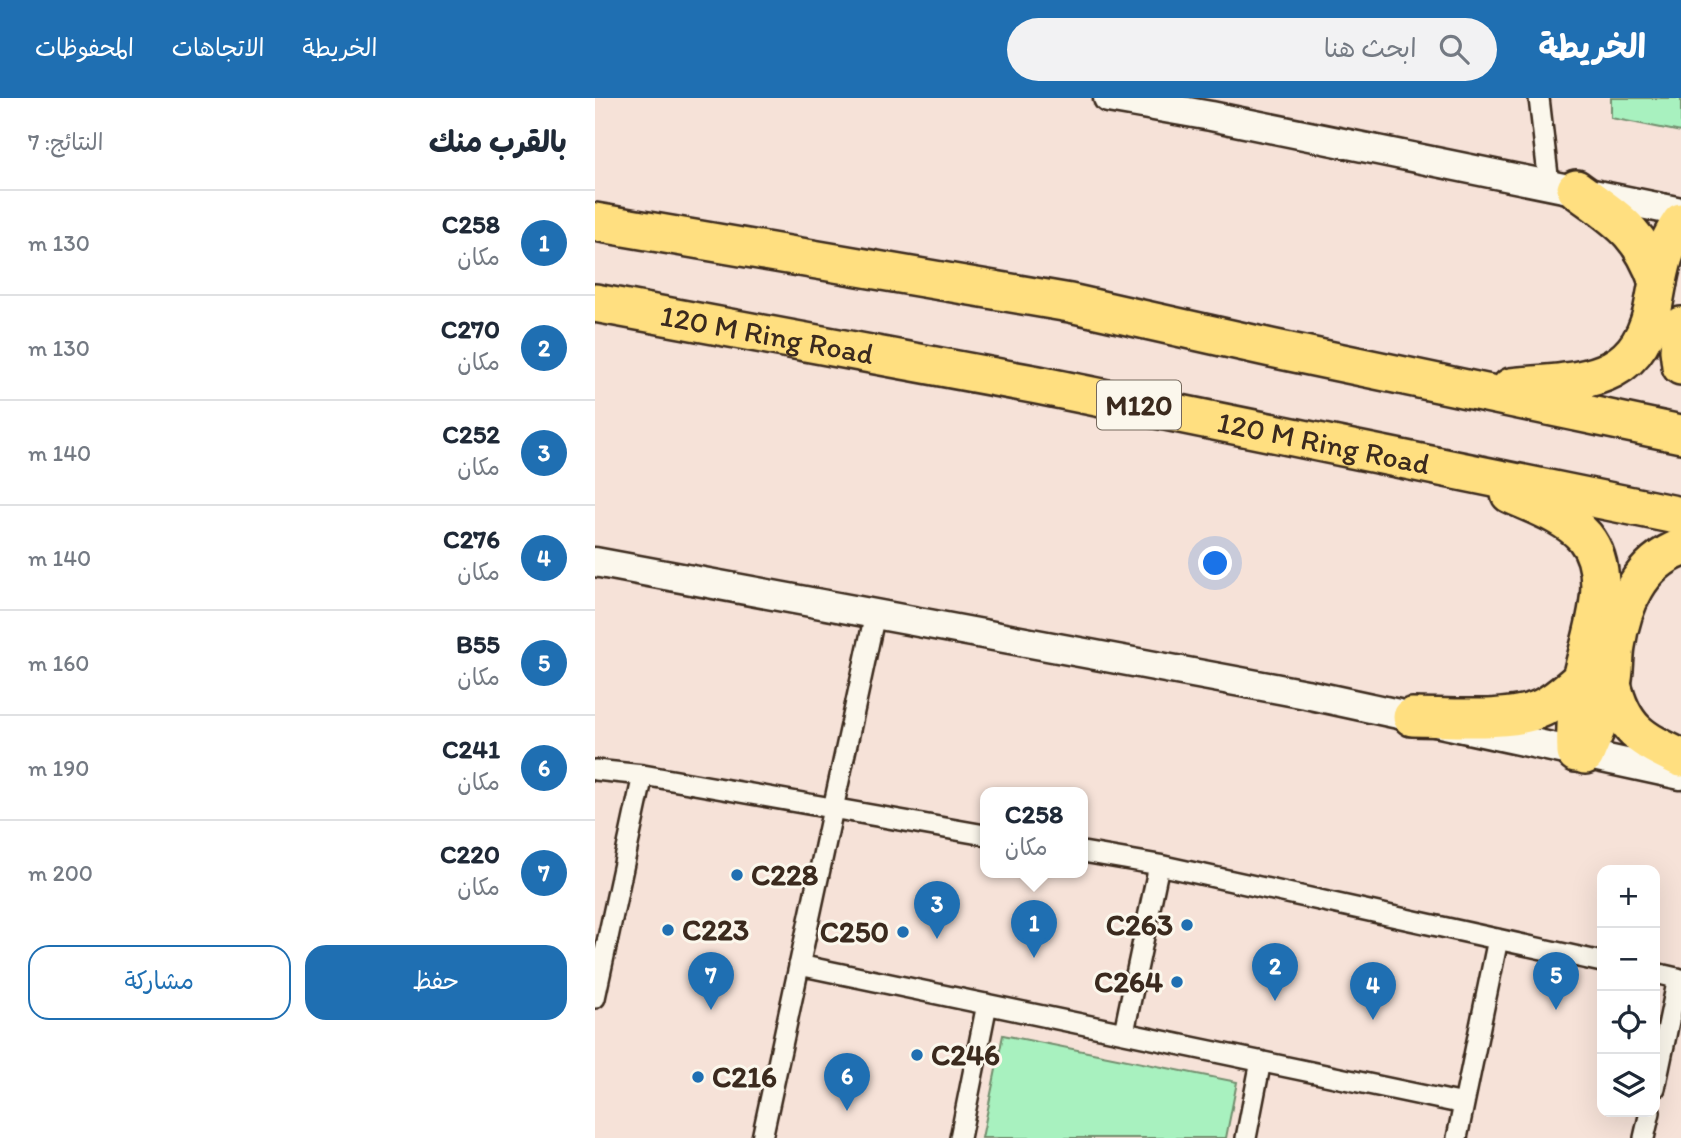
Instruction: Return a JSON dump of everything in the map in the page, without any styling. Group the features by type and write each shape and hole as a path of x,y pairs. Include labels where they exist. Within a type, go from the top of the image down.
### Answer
{"highway":[{"path":"1562,187 1625,226 1636,237 1650,260 1658,282"},
{"path":"595,222 1070,303 1681,434"},
{"path":"1474,390 1588,378 1619,367 1637,348 1650,322 1668,243 1681,222"},
{"name":"120 M Ring Road","path":"595,303 1024,383 1681,516"},
{"path":"1681,326 1681,366"},
{"path":"1452,468 1569,524 1584,536 1593,551 1598,568 1597,681 1635,732 1681,758"},
{"path":"1580,754 1597,681 1632,594 1642,576 1657,561 1681,548"},
{"path":"1412,717 1525,714 1597,681"}],"street":[{"path":"1108,98 1225,119 1681,212"},
{"path":"1539,98 1562,187"},
{"path":"595,562 1275,688 1681,775"},
{"path":"762,1138 875,614"},
{"path":"595,770 643,775 980,834"},
{"path":"595,998 643,775"},
{"path":"1088,853 1159,865 1597,961"},
{"path":"1124,1032 1159,865"},
{"path":"1457,1138 1498,939"},
{"path":"799,965 1464,1104"},
{"path":"1660,974 1679,979 1660,1065"},
{"path":"960,1138 987,1004"},
{"path":"1245,1138 1261,1061"},
{"path":"1644,1138 1649,1117"}],"green space":[{"path":"1611,98 1681,98 1681,132 1611,118"},
{"path":"1003,1035 1237,1082 1226,1138 982,1138"}],"place":[{"name":"C228","path":"737,875"},
{"name":"C263","path":"1187,925"},
{"name":"C223","path":"668,930"},
{"name":"C250","path":"903,932"},
{"name":"C252","path":"937,939"},
{"name":"C258","path":"1034,958"},
{"name":"C264","path":"1177,982"},
{"name":"C270","path":"1275,1001"},
{"name":"C220","path":"711,1010"},
{"name":"B55","path":"1556,1010"},
{"name":"C276","path":"1373,1020"},
{"name":"C246","path":"917,1055"},
{"name":"C216","path":"698,1077"},
{"name":"C241","path":"847,1111"}]}
